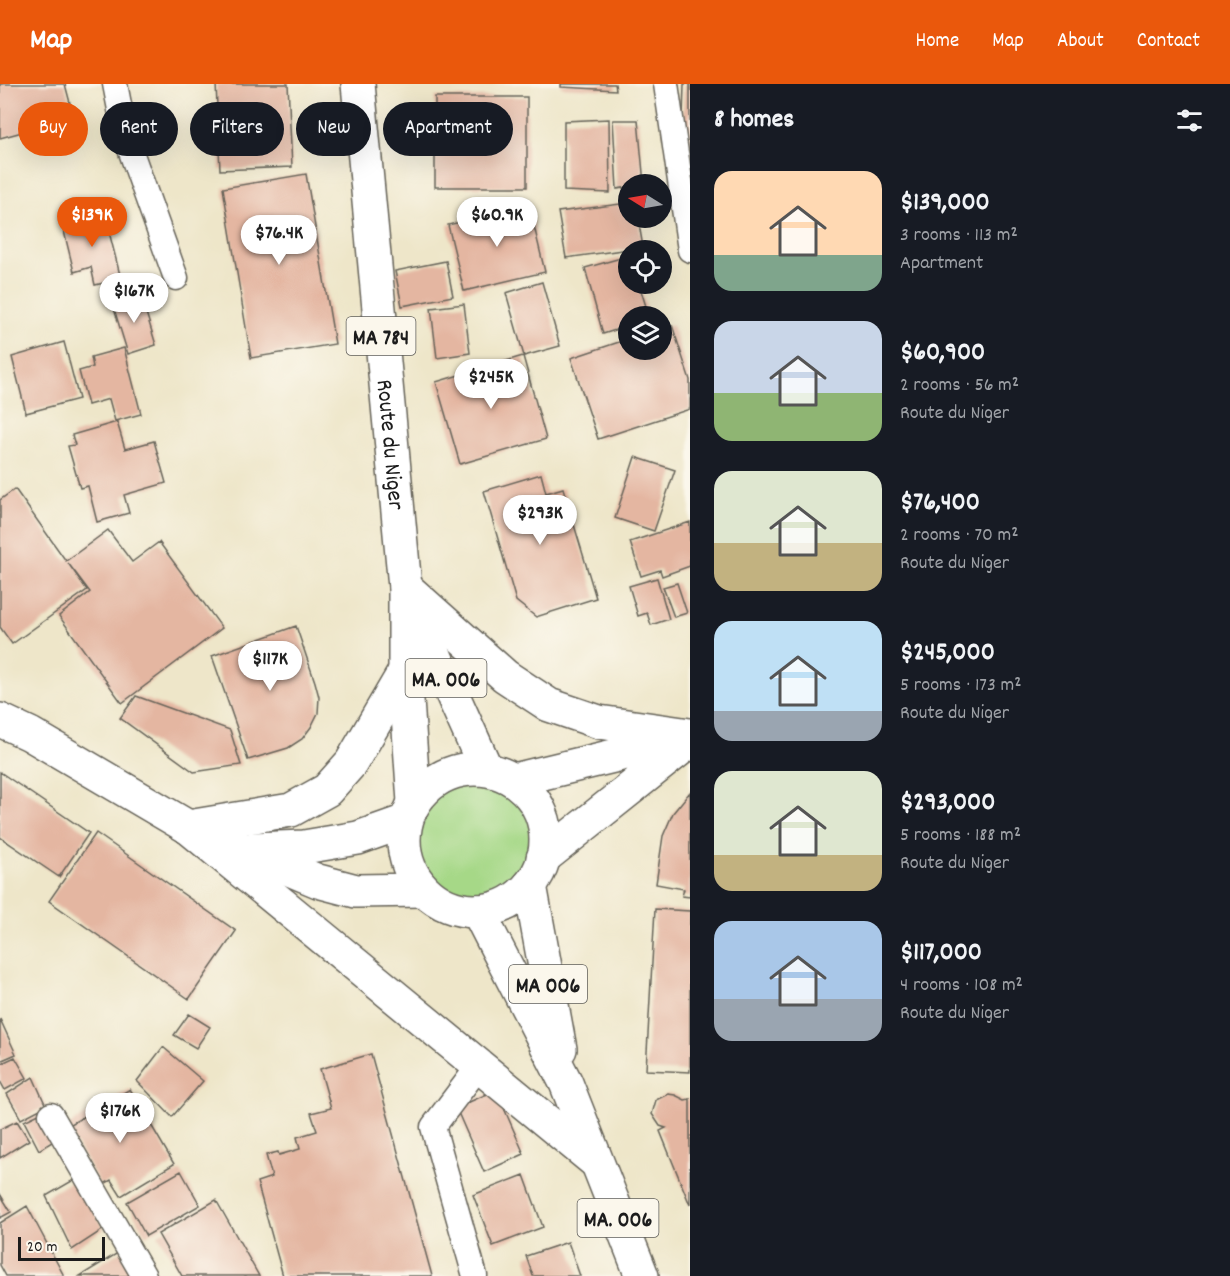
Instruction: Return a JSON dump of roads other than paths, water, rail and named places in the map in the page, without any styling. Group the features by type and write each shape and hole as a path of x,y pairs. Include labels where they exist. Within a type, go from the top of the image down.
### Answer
{"main road":[{"name":"Route du Niger","path":"358,84 405,588 405,671 410,812"},
{"name":"Route du Niger","path":"405,588 500,774"},
{"path":"405,588 505,676 549,705 599,722 690,738"},
{"path":"188,827 291,810 327,790 351,763 405,671"},
{"path":"0,706 30,734"},
{"path":"0,720 30,734 188,827 318,881 356,891 424,890"},
{"path":"690,738 536,872 515,898 497,907 478,911 449,906 424,890 410,869 404,846 410,812 428,786 445,775 465,769 500,774 690,738"},
{"path":"500,774 530,795 541,814 546,836 536,872"},
{"path":"242,849 304,847 358,838 410,812"},
{"path":"188,827 595,1161"},
{"name":"MA 006","path":"536,872 566,1083"},
{"name":"MA 006","path":"478,911 566,1083"},
{"path":"566,1083 595,1161"},
{"name":"MA. 006","path":"595,1161 642,1276"}],"street":[{"path":"115,84 126,135 176,278"},
{"path":"666,84 690,250"},
{"path":"475,1276 433,1127 479,1066"},
{"path":"51,1115 144,1276"}]}
